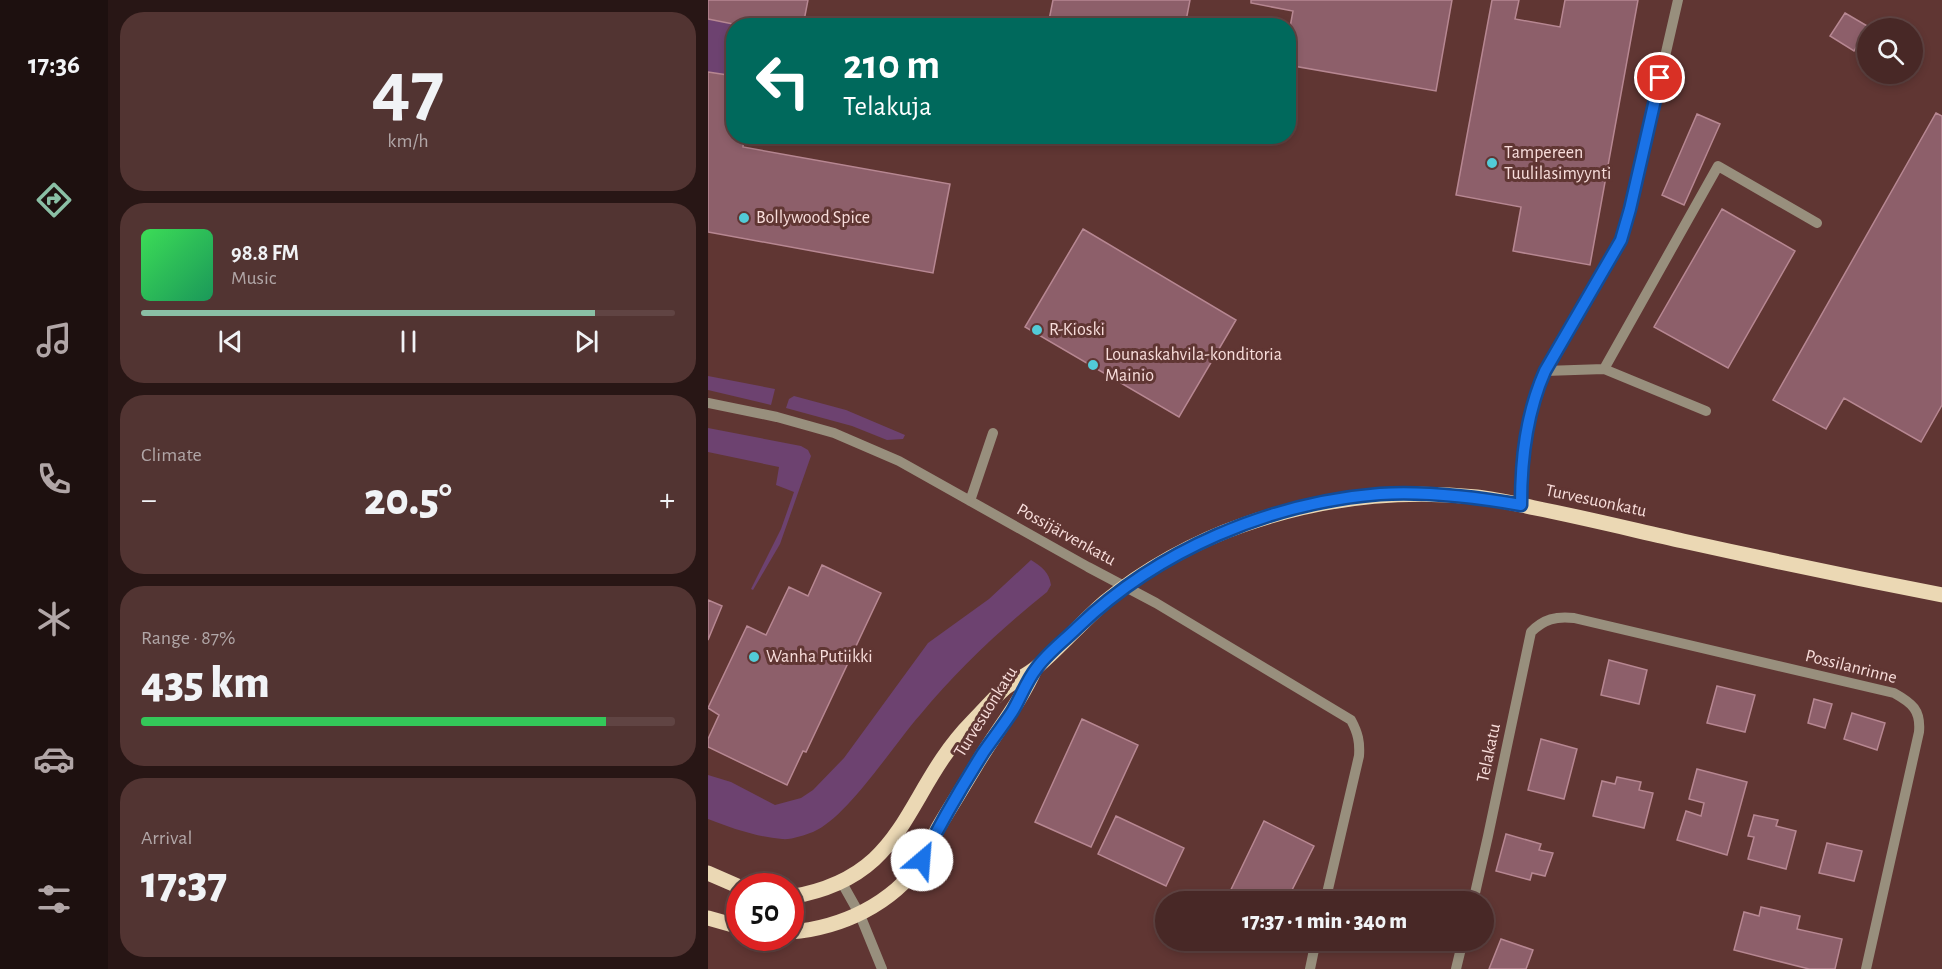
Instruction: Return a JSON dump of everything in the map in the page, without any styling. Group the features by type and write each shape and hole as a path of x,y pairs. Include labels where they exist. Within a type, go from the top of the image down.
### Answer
{"main road":[{"name":"Turvesuonkatu","path":"804,893 842,882 876,860 911,812 935,768 959,735 1006,688 1035,669 1092,614 1126,587 1172,558 1222,533 1307,505 1381,494 1479,497 1589,518 1682,541 1942,595"},
{"name":"Turvesuonkatu","path":"804,930 816,929 860,915 885,899 903,883 922,860 983,753 1022,697 1035,669"},
{"path":"708,873 726,881"},
{"path":"708,918 726,923"}],"street":[{"path":"1521,505 1521,470 1528,422 1535,394 1545,371 1621,240 1678,0"},
{"path":"1604,369 1718,166 1817,223"},
{"path":"1545,371 1604,369 1706,411"},
{"name":"Possijärvenkatu","path":"708,403 777,417 834,433 899,461 1156,603 1351,720 1358,732 1359,756 1328,891"},
{"path":"970,501 993,433"},
{"name":"Possilanrinne","path":"1548,620 1561,617 1574,618 1894,693 1914,707 1920,719 1919,732 1866,969"},
{"name":"Telakatu","path":"1476,891 1531,632 1539,624 1548,620"},
{"path":"842,882 860,915 882,969"},
{"path":"1310,969 1314,951"},
{"path":"1456,969 1460,951"}],"shaded area":[{"path":"708,19 726,22 726,75 708,72"},
{"path":"708,376 775,389 771,405 708,390"},
{"path":"794,396 846,410 905,435 903,439 887,440 852,426 786,408 789,399"},
{"path":"708,428 801,446 808,450 811,456 780,544 753,590 751,589 781,529 794,492 776,485 779,467 708,452"},
{"path":"1031,560 1049,577 1051,585 1047,592 1013,620 949,682 909,728 870,779 826,824 813,832 782,839 744,832 708,819 708,775 731,782 775,805 801,798 813,790 844,758 928,643 989,599"}],"building":[{"path":"708,0 808,0 805,18 726,18 726,23 708,19"},
{"path":"1053,0 1190,0 1187,18 1049,18"},
{"path":"1251,0 1452,0 1436,91 1296,66 1296,18 1292,18 1293,11 1251,3"},
{"path":"1492,0 1519,0 1515,19 1560,27 1565,0 1638,0 1590,265 1513,251 1521,207 1456,195"},
{"path":"1845,13 1857,20 1857,46 1854,51 1830,36"},
{"path":"708,72 726,75 726,144 743,144 743,147 950,184 933,273 708,232"},
{"path":"1936,113 1942,116 1942,405 1921,442 1844,398 1826,429 1773,400"},
{"path":"1697,114 1720,124 1684,205 1662,195"},
{"path":"1722,209 1795,251 1728,368 1654,327"},
{"path":"1083,229 1236,320 1179,417 1025,327"},
{"path":"822,565 881,593 806,752 803,751 787,785 708,747 708,739 719,715 708,708 747,626 766,635 789,587 808,596"},
{"path":"708,600 722,606 708,640"},
{"path":"1609,660 1647,670 1639,704 1601,695"},
{"path":"1717,686 1755,695 1745,732 1707,723"},
{"path":"1814,699 1832,704 1825,728 1808,723"},
{"path":"1852,713 1885,723 1877,750 1844,739"},
{"path":"1082,719 1138,745 1091,847 1035,822"},
{"path":"1541,739 1577,749 1564,799 1528,790"},
{"path":"1697,769 1747,782 1727,855 1677,840 1686,811 1701,816 1704,803 1689,799"},
{"path":"1617,777 1641,782 1639,790 1653,793 1644,828 1593,816 1602,781 1615,784"},
{"path":"1754,815 1778,820 1776,826 1796,831 1786,869 1748,859 1754,837 1748,836"},
{"path":"1116,816 1184,848 1166,886 1098,854"},
{"path":"1264,821 1314,846 1292,891 1230,891"},
{"path":"1506,834 1541,844 1539,850 1553,853 1545,876 1532,873 1530,880 1496,871"},
{"path":"1827,843 1862,851 1854,881 1819,873"},
{"path":"1761,907 1800,916 1797,929 1842,939 1835,969 1809,969 1734,950 1744,912 1759,916"},
{"path":"1501,939 1533,950 1526,969 1489,969"}],"place":[{"name":"Tampereen Tuulilasimyynti","path":"1492,163"},
{"name":"Bollywood Spice","path":"744,218"},
{"name":"R-Kioski","path":"1037,330"},
{"name":"Lounaskahvila-konditoria Mainio","path":"1093,365"},
{"name":"Wanha Putiikki","path":"754,657"}],"route":[{"path":"922,860 983,753 1022,697 1035,669 1108,599 1172,558 1243,525 1307,505 1337,500 1381,494 1415,494 1479,497 1521,505 1521,470 1528,422 1535,394 1545,371 1621,240 1660,78"}]}
